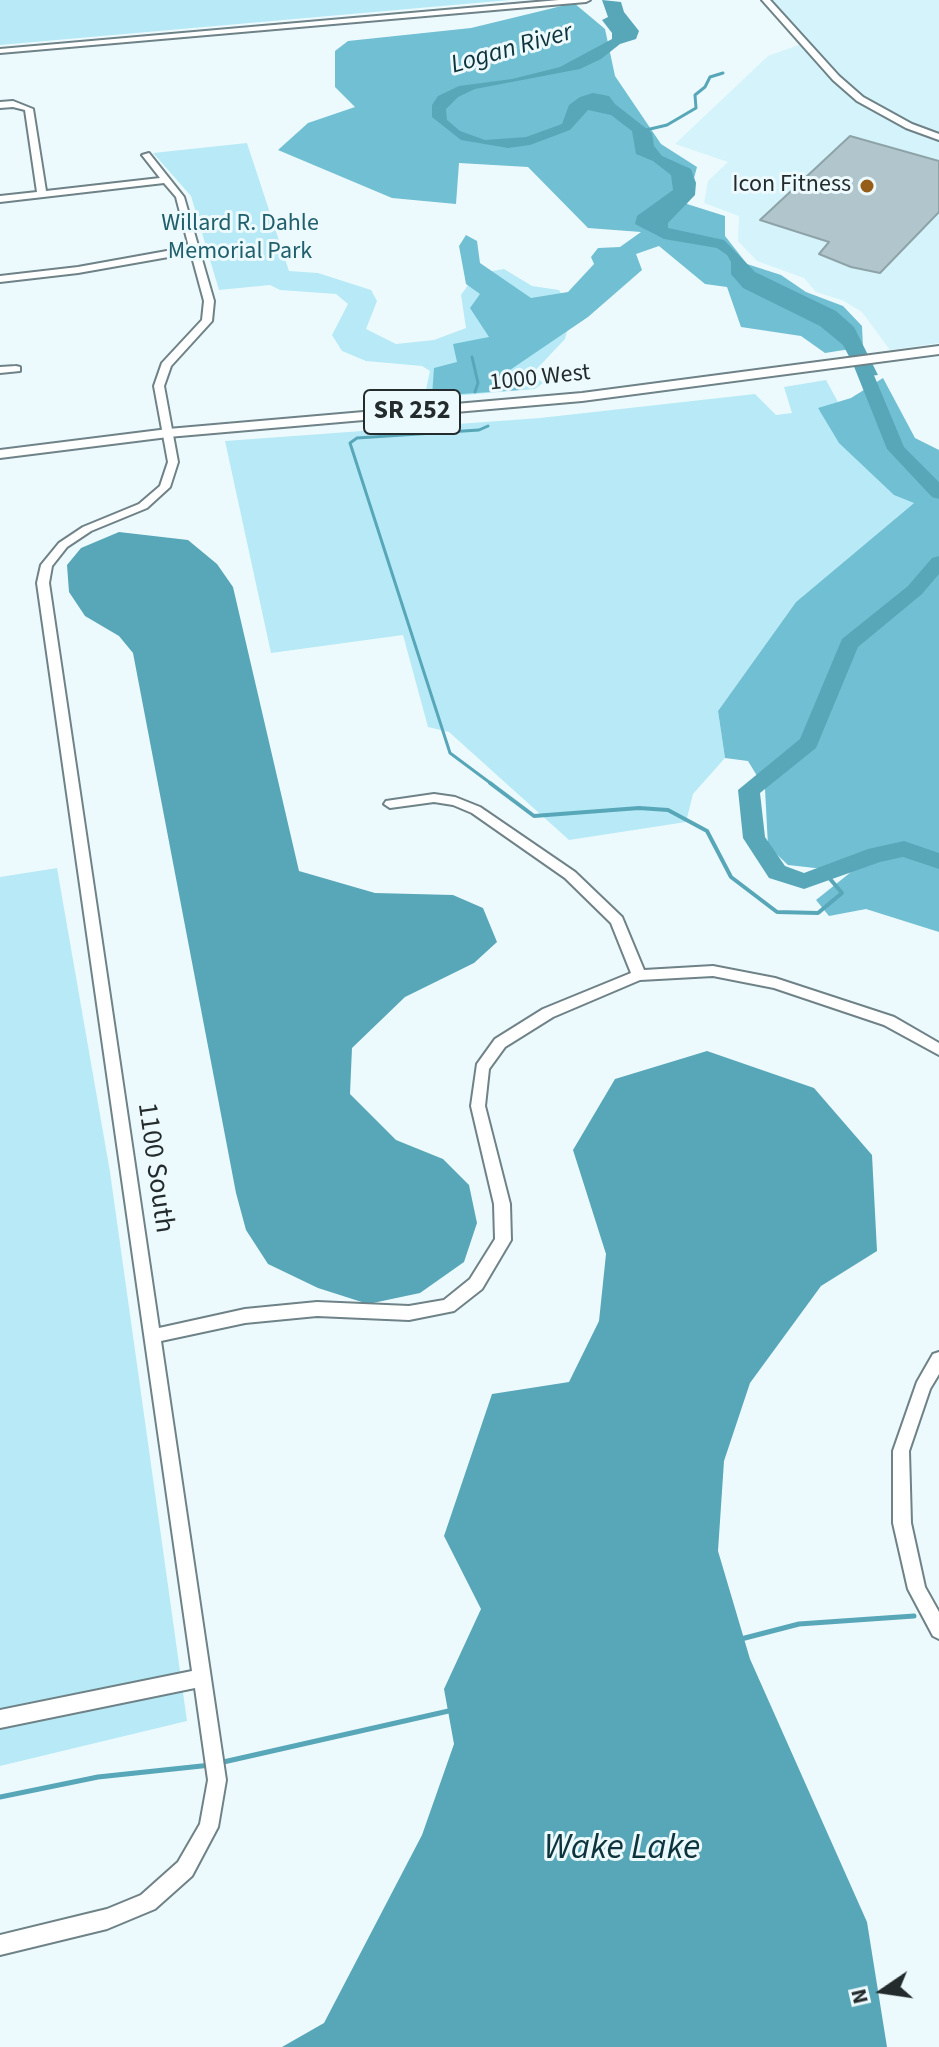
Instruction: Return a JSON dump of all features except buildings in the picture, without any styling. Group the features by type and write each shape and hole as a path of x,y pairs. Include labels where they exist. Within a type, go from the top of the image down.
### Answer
{"main road":[{"name":"1000 West","path":"0,454 168,433 523,403 939,350"}],"street":[{"path":"0,51 586,0"},
{"path":"766,0 828,70 859,98 909,126 939,137"},
{"path":"0,105 13,104 29,109 42,195"},
{"path":"146,155 180,197 209,301 207,321 166,365 159,386 168,433"},
{"path":"0,199 166,180"},
{"path":"0,279 78,270 195,249"},
{"path":"0,370 16,369"},
{"name":"1100 South","path":"0,1945 107,1919 148,1902 185,1869 209,1827 217,1780 43,583 47,565 63,545 87,529 143,506 165,487 173,462 168,433"},
{"path":"390,804 434,798 455,801 488,818 570,875 617,920 639,975"},
{"path":"152,1336 245,1316 317,1309 409,1313 448,1306 476,1284 503,1240 502,1204 478,1106 482,1068 500,1043 548,1013 639,975 713,971 775,983 889,1021 939,1050"},
{"path":"939,1359 923,1387 901,1451 902,1523 917,1589 939,1630"},
{"path":"0,1719 201,1678"}],"shaded area":[{"path":"767,0 939,0 939,343 890,350 862,312 842,300 816,292 804,278 757,261 738,241 739,216 704,203 708,181 728,162 675,144 768,56 810,41"},
{"path":"574,3 605,29 615,76 661,144 697,167 687,204 725,216 725,236 747,264 781,275 806,292 843,306 862,326 863,347 825,353 801,336 741,327 727,287 705,284 659,246 636,254 642,270 588,317 507,372 531,380 520,390 432,396 434,368 457,362 453,344 489,337 470,308 480,294 466,284 459,246 466,235 477,241 480,263 531,298 568,292 594,264 591,257 598,248 620,247 641,232 588,228 528,167 459,163 456,204 392,198 278,150 308,123 355,107 335,87 335,51 348,41 471,28"},
{"path":"883,378 915,438 939,450 939,932 866,909 829,916 816,900 851,872 788,865 768,846 765,789 748,761 725,758 718,711 796,602 914,503 894,495 839,443 818,408 851,398"}],"green space":[{"path":"0,0 510,0 0,45"},
{"name":"Willard R. Dahle Memorial Park","path":"247,143 289,271 318,273 371,290 377,301 366,329 396,344 434,340 466,328 461,295 476,274 504,269 532,286 559,290 572,312 565,339 532,374 543,383 535,389 429,398 425,394 430,371 422,366 366,361 342,351 332,335 348,304 336,294 280,290 270,285 219,290 191,196 153,153"},
{"path":"826,380 838,402 818,409 915,502 796,602 718,711 725,758 693,794 686,822 569,840 449,732 428,727 403,635 271,653 225,441 540,418 755,394 776,415 792,413 784,387"},
{"path":"57,868 110,1172 187,1721 0,1766 0,877"}],"water":[{"path":"602,0 621,2 624,12 639,31 636,39 620,44 601,59 580,69 475,89 458,97 446,109 447,120 460,131 485,140 526,137 562,124 569,105 580,97 593,93 609,96 652,133 654,146 662,156 691,169 696,183 695,195 668,223 668,228 724,240 755,272 836,311 854,327 878,375 860,377 843,345 820,326 743,288 731,274 731,262 727,255 717,248 664,239 635,224 637,216 673,190 671,175 653,161 636,154 632,131 611,115 588,110 570,130 530,145 508,148 461,140 432,117 432,105 438,96 459,86 512,79 560,67 612,39 612,33 602,20 608,17"},
{"path":"119,532 188,540 217,564 233,587 299,871 375,893 453,895 483,908 497,942 474,963 405,997 352,1048 350,1094 396,1140 443,1159 469,1185 477,1223 464,1262 420,1293 368,1304 318,1288 268,1264 246,1230 236,1193 133,653 119,636 85,616 69,592 67,565 81,548"},
{"name":"Wake Lake","path":"707,1051 814,1088 872,1155 877,1251 821,1286 750,1383 724,1461 718,1551 750,1659 867,1922 887,2047 282,2047 324,2023 422,1835 454,1744 444,1689 481,1609 444,1536 492,1394 569,1382 599,1321 606,1254 573,1150 615,1079"}],"waterway":[{"path":"646,130 667,125 696,108 695,95 705,87 710,77 723,73"},
{"name":"Logan River","path":"855,349 896,449 939,493"},
{"path":"472,357 478,383 475,392"},
{"path":"488,426 479,430 357,438 350,443 450,753 493,785"},
{"name":"Logan River","path":"939,562 915,590 849,644 809,743 749,790 754,838 777,872 804,881 876,855 904,849 939,861"},
{"path":"490,783 534,816 639,808 668,810 707,831 731,877 777,912 818,913 842,893 825,873"},
{"path":"741,1639 799,1624 914,1616"},
{"path":"219,1763 453,1710"},
{"path":"0,1797 98,1777 211,1765"}],"place":[{"name":"Icon Fitness","path":"867,186"}]}
